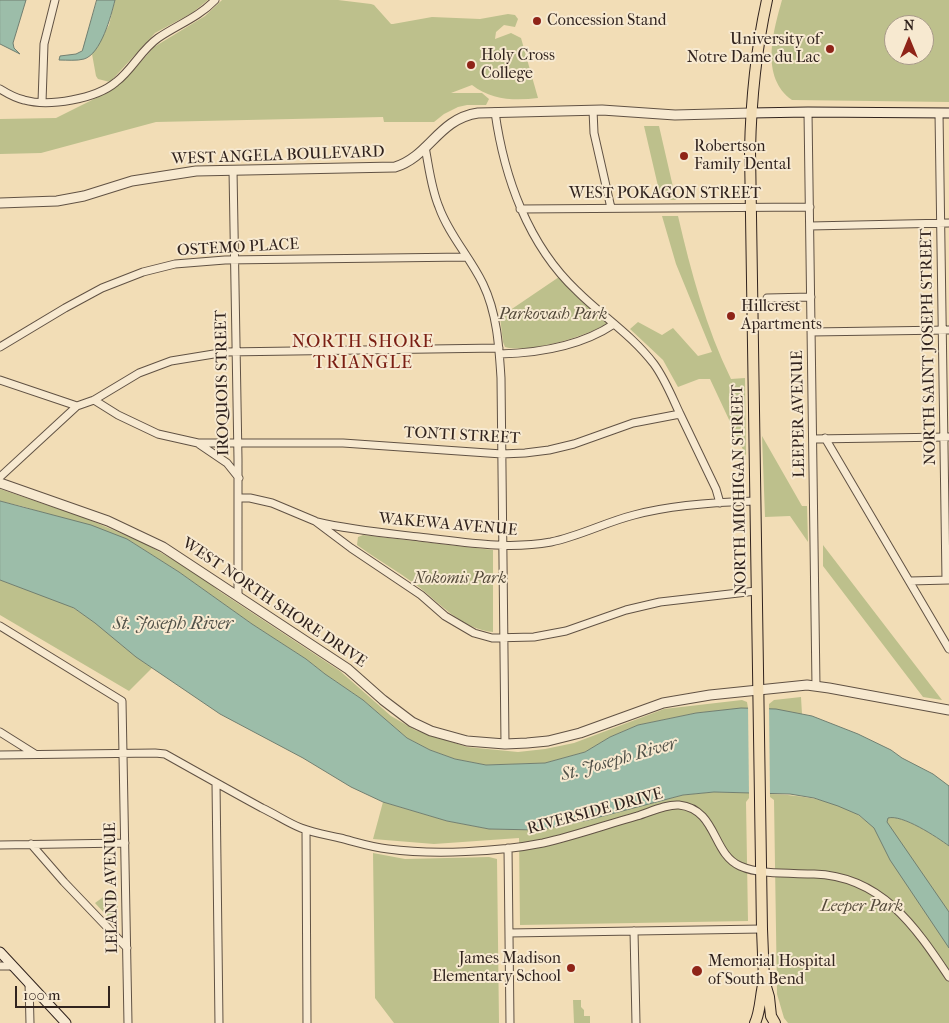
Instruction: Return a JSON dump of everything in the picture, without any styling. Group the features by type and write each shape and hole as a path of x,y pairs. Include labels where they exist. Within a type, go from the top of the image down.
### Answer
{"main road":[{"name":"NORTH MICHIGAN STREET","path":"767,0 758,45 751,113 751,208 762,929 764,980 769,997 771,1016 775,1023"},
{"name":"NORTH MICHIGAN STREET","path":"756,1023 764,980"}],"street":[{"path":"42,102 44,44 55,0"},
{"path":"0,89 25,101 61,101 90,96 110,87 158,39 199,14 215,0"},
{"path":"593,110 594,133 611,208"},
{"name":"WEST ANGELA BOULEVARD","path":"0,203 57,201 84,196 132,181 196,171 390,168 406,164 447,126 461,117 470,114 593,110 675,115 808,112 944,113"},
{"path":"495,112 508,174 520,209 535,237 562,276 597,310 640,346 655,366 667,386 716,489 720,503"},
{"name":"LEEPER AVENUE","path":"808,112 816,686"},
{"name":"NORTH SAINT JOSEPH STREET","path":"944,113 940,224 946,330 947,580"},
{"path":"425,147 438,205 452,235 484,285 495,317 499,351 502,454 505,744"},
{"name":"IROQUOIS STREET","path":"233,170 239,478 238,596"},
{"name":"WEST POKAGON STREET","path":"520,209 810,207"},
{"path":"810,226 949,223"},
{"name":"OSTEMO PLACE","path":"0,348 93,292 134,275 158,268 194,262 234,260 467,257"},
{"path":"767,298 811,297"},
{"path":"0,477 78,406 94,400 129,378 153,367 188,357 237,352 499,351 525,353 562,346 600,332 614,324"},
{"path":"811,332 946,330"},
{"path":"0,380 78,406"},
{"path":"94,400 118,416 150,430 175,439 198,444 226,463 239,478"},
{"name":"TONTI STREET","path":"198,444 342,443 525,454 574,444 633,423 680,414"},
{"path":"813,438 946,437"},
{"path":"825,438 949,649"},
{"name":"WEST NORTH SHORE DRIVE","path":"0,483 88,513 127,529 182,558 348,669 383,700 412,722 431,731 467,742 527,744 572,735 663,703 758,690 816,686 949,710"},
{"path":"239,498 250,498 272,503 315,521 350,548 413,589 445,616 474,633 492,638 504,639 566,631 626,610 660,602 756,592"},
{"name":"WAKEWA AVENUE","path":"315,521 378,533 503,546 529,545 570,537 625,518 649,512 720,503 755,501"},
{"path":"910,581 947,580"},
{"path":"0,626 122,701 124,753"},
{"path":"0,732 36,754"},
{"name":"LELAND AVENUE","path":"124,753 128,1023"},
{"name":"RIVERSIDE DRIVE","path":"0,755 164,754 216,784 306,830 388,850 436,852 508,848 552,841 664,807 689,807 703,817 725,852 734,863 741,867 761,871 834,875 848,878 873,890 909,922 930,948 949,977"},
{"path":"216,784 219,1023"},
{"path":"306,830 307,1023"},
{"path":"0,845 125,843"},
{"path":"31,844 64,882 127,948"},
{"path":"508,848 510,1023"},
{"path":"509,933 762,929"},
{"path":"634,931 636,1023"},
{"path":"0,952 66,1023"},
{"path":"0,966 13,966"},
{"path":"29,983 30,1023"}],"green space":[{"path":"115,0 208,0 192,13 155,33 110,82 98,79 96,76 92,54 109,25"},
{"path":"222,0 338,0 371,4 391,24 432,17 480,19 508,14 515,15 518,19 515,27 504,25 496,32 495,39 511,33 521,38 538,98 504,98 487,94 472,85 451,93 482,93 489,99 486,105 458,107 434,122 384,122 383,117 156,122 41,153 0,154 0,119 56,118 110,91 131,73 154,47 205,16"},
{"name":"University of Notre Dame du Lac","path":"782,0 949,0 949,102 792,100 782,90 772,67 775,26"},
{"path":"644,126 659,126 676,200 661,199"},
{"path":"662,216 678,216 700,299 722,360 731,379 745,378 746,456 710,379 699,379 678,387 663,360 630,329 638,322 662,335 673,328 698,356 712,352 676,264"},
{"name":"Parkovash Park","path":"559,277 576,296 608,323 573,338 543,346 515,349 505,347 500,317"},
{"path":"762,436 802,506 807,506 808,542 790,516 765,517"},
{"path":"0,489 85,518 144,543 198,574 219,591 340,671 391,716 415,730 467,747 518,752 545,749 574,743 664,709 742,700 747,702 748,708 696,713 638,725 610,737 585,752 545,763 486,765 455,759 430,750 407,738 363,700 306,659 252,624 179,572 127,539 0,501"},
{"name":"Nokomis Park","path":"363,535 493,550 493,632 471,626 451,614 415,584 357,545 358,537"},
{"path":"823,545 942,700 923,697 823,566"},
{"path":"0,580 48,596 75,609 152,668 129,691 0,615"},
{"path":"801,697 802,714 769,709 769,704 774,700"},
{"path":"714,792 749,793 749,798 746,802 748,921 520,925 519,838 434,844 373,839 383,802 447,821 489,829 538,830 588,820 683,795"},
{"name":"Leeper Park","path":"770,794 807,797 833,803 866,821 884,817 904,820 937,837 949,846 949,1023 788,1023 784,1018 777,994 774,800 770,797"},
{"path":"373,853 405,859 489,857 497,859 499,1023 394,1023 375,998"},
{"path":"106,895 118,895 118,928 95,903"},
{"path":"573,1000 581,1000 584,1016 590,1016 590,1023 574,1023"}],"water":[{"path":"0,0 26,0 13,43 14,48 20,54 0,44"},
{"path":"97,0 115,0 104,34 95,50 84,59 59,60 60,56 76,54 82,51"},
{"name":"St. Joseph River","path":"0,501 91,525 127,539 179,572 252,624 306,659 363,700 407,738 430,750 455,759 486,765 545,763 585,752 610,737 638,725 696,713 741,708 776,709 812,716 858,734 933,774 949,786 949,846 919,827 902,819 888,818 887,822 949,912 949,948 890,860 874,828 859,815 814,798 790,794 714,792 683,795 588,820 538,830 489,829 447,821 383,802 351,787 303,758 220,714 136,657 74,608 0,580"}],"pier":[{"path":"748,705 769,706 770,796 749,795"}],"place":[{"name":"Concession Stand","path":"537,21"},
{"name":"University of Notre Dame du Lac","path":"830,49"},
{"name":"Holy Cross College","path":"471,65"},
{"name":"Robertson Family Dental","path":"684,156"},
{"name":"Hillcrest Apartments","path":"731,316"},
{"name":"James Madison Elementary School","path":"571,968"},
{"name":"Memorial Hospital of South Bend","path":"697,971"}],"district":[{"name":"NORTH SHORE TRIANGLE","path":"363,353"}]}
